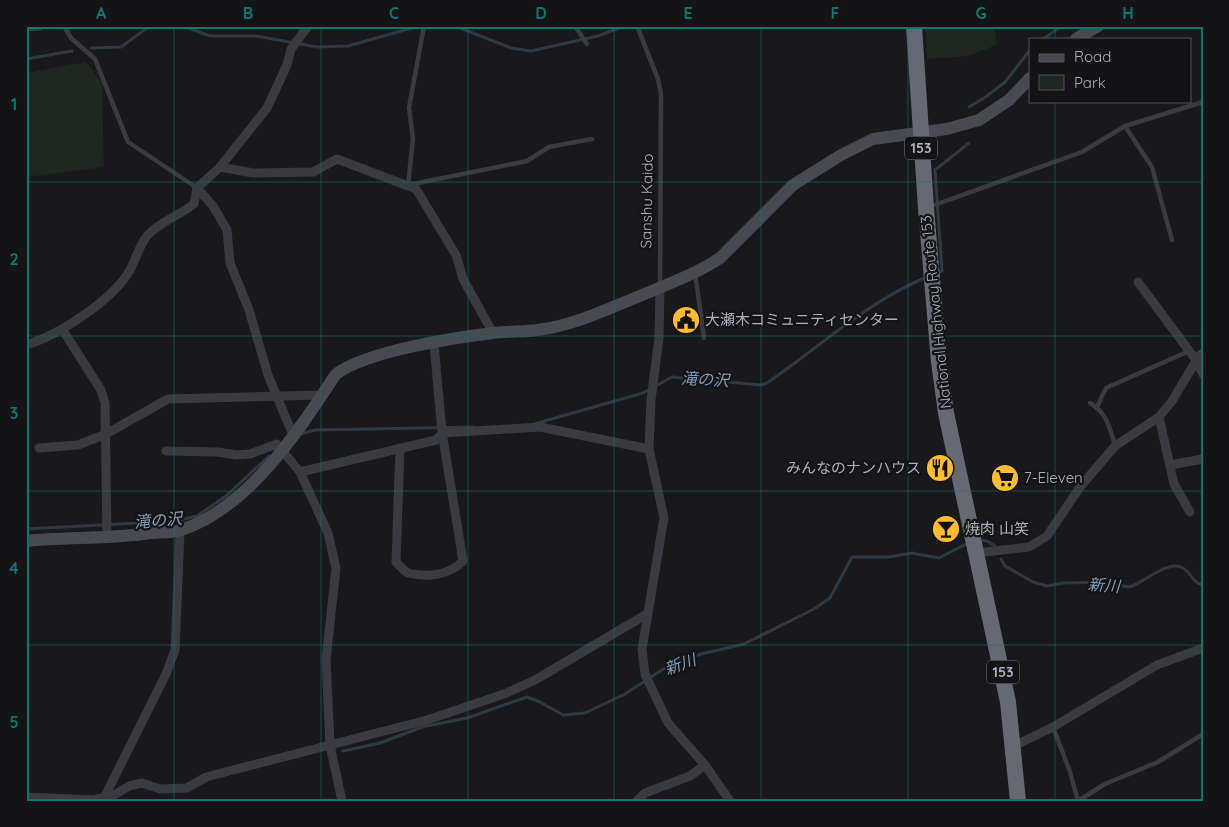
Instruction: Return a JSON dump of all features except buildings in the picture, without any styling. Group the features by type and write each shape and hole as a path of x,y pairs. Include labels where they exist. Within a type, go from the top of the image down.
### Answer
{"highway":[{"name":"National Highway Route 153","path":"914,26 920,133 934,205 931,276 939,362 946,414 1000,658 1014,746 1018,801"}],"street":[{"path":"26,28 39,26"},
{"path":"26,346 62,329 113,291 130,270 148,234 194,204 197,188 220,167 267,108 287,65 294,43 308,26"},
{"path":"1078,38 1098,26"},
{"path":"26,541 107,529 180,530 198,523 234,501 282,450 336,374 349,365 385,354 493,333 538,330 575,323 660,288 708,266 728,251 757,219 793,186 841,155 873,139 947,129 980,120 1009,100 1029,79"},
{"path":"220,167 253,173 313,172 337,160 416,189 456,255 464,279 493,333"},
{"path":"197,188 213,206 227,230 230,263 249,310 268,375 293,435"},
{"path":"1138,282 1196,360 1203,374"},
{"name":"Sanshu Kaido","path":"649,449 652,396 659,338 660,288"},
{"path":"62,329 101,390 104,403 107,529"},
{"path":"400,448 396,562 407,572 437,575 455,570 463,561 442,432 434,344"},
{"path":"975,545 1029,547 1047,536 1080,488 1115,446 1159,417 1172,401 1196,360 1203,353"},
{"path":"39,448 78,445 106,434 168,399 322,395"},
{"path":"1159,417 1174,484 1190,512"},
{"path":"442,432 540,427 649,449 664,518 642,649 645,674 668,723 705,765 730,801"},
{"path":"300,472 436,440 442,432"},
{"path":"166,451 218,452 236,455 250,454 277,444 300,472 328,534 336,568 326,660 330,744 342,801"},
{"path":"1170,465 1203,459"},
{"path":"104,798 166,674 175,650 180,530"},
{"path":"26,801 26,797 93,800 104,798 129,786 142,783 160,789 186,788 206,777 427,720 504,694 535,680 647,614"},
{"path":"1014,746 1054,727 1157,666 1203,648"},
{"path":"636,801 645,793 690,776 705,765"}],"lane":[{"path":"64,26 71,38 95,59 128,142 197,188"},
{"path":"575,26 586,43"},
{"name":"Sanshu Kaido","path":"637,26 658,79 660,94 660,288"},
{"path":"424,29 409,108 412,139 408,186 526,161 549,147 592,139"},
{"path":"934,205 1082,152 1125,126 1203,102"},
{"path":"1125,126 1152,167 1172,240"},
{"path":"694,272 704,338"},
{"path":"1097,407 1106,388 1189,352"},
{"path":"1090,403 1097,407 1108,420 1115,446"},
{"path":"1054,727 1078,801 1105,784 1158,762 1203,734"}],"green space":[{"path":"925,26 994,26 997,45 967,56 927,59"},
{"path":"86,62 102,83 104,167 26,177 26,73"}],"waterway":[{"path":"91,48 121,47 147,28 153,26"},
{"path":"183,26 210,36 256,36 317,47 348,46 419,26"},
{"path":"455,26 511,48 531,51 598,36 624,26"},
{"name":"滝の沢","path":"1044,38 1062,26"},
{"path":"26,59 72,51"},
{"name":"滝の沢","path":"969,107 1005,82 1029,51"},
{"name":"滝の沢","path":"938,273 942,271 935,170 969,143"},
{"name":"滝の沢","path":"534,424 643,393 672,377 761,385 767,383 865,311 885,298 927,277"},
{"name":"滝の沢","path":"300,434 315,430 474,427"},
{"name":"滝の沢","path":"26,529 176,521 197,516 226,496 269,456"},
{"name":"新川","path":"978,540 987,541 995,546"},
{"name":"新川","path":"343,751 380,743 422,727 467,718 527,697 563,715 585,713 625,694 668,666 701,654 744,644 814,609 830,598 852,557 889,557 912,553 939,558 970,542"},
{"name":"新川","path":"1001,559 1005,566 1033,582 1047,586 1064,583 1103,582 1129,587 1163,569 1177,566 1186,570 1196,582 1203,585"}],"place":[{"name":"大瀬木コミュニティセンター","path":"686,320"},
{"name":"みんなのナンハウス","path":"940,468"},
{"name":"7-Eleven","path":"1005,478"},
{"name":"焼肉 山笑","path":"946,529"}]}
